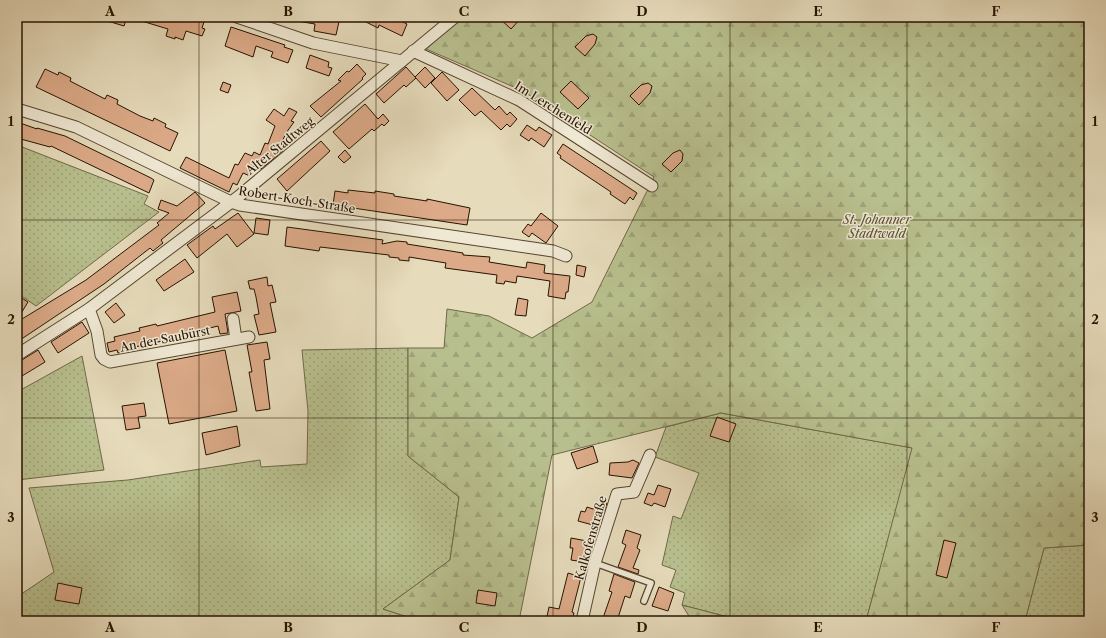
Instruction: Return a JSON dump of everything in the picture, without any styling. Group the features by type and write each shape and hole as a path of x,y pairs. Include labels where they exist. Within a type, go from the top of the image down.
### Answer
{"street":[{"path":"237,17 313,44 402,61"},
{"name":"Alter Stadtweg","path":"17,354 89,309 231,202 328,124 455,17"},
{"name":"Im Lerchenfeld","path":"413,51 519,100 652,186"},
{"name":"Robert-Koch-Straße","path":"17,109 76,127 240,205 553,251 566,256"},
{"name":"An der Saubürst","path":"89,309 97,331 101,355 104,359 110,362 249,337"},
{"path":"233,319 236,339"},
{"name":"Kalkofenstraße","path":"582,621 595,563 616,494 634,492 650,455"}],"lane":[{"path":"595,563 651,583 644,601"}],"green space":[{"name":"St. Johanner Stadtwald","path":"462,17 1089,17 1089,545 1044,548 1025,621 866,621 912,448 721,413 552,455 519,621 420,621 383,609 450,560 459,497 408,456 408,348 444,348 447,309 489,316 532,338 592,302 654,177 523,91 426,49"},
{"path":"17,145 148,196 144,204 159,212 36,306 20,295 17,300"},
{"path":"408,348 408,456 459,497 450,560 383,609 420,621 17,621 17,597 54,572 29,488 128,480 260,460 261,467 307,464 308,411 302,350"},
{"path":"82,356 104,470 17,480 17,392"},
{"path":"721,413 913,448 866,621 743,621 682,605 685,593 670,587 676,570 662,565 673,516 681,519 699,473 655,457 666,427"},
{"path":"1089,545 1089,621 1025,621 1044,548"},
{"path":"682,605 743,621 692,621"}],"building":[{"path":"101,17 127,17 124,26 101,19"},
{"path":"135,17 201,17 205,19 202,28 205,29 202,36 186,31 183,40 175,37 175,39 166,36 168,29 135,19"},
{"path":"298,17 340,17 336,35 314,31 315,24 297,21"},
{"path":"356,17 393,17 407,24 402,36 379,25 378,28"},
{"path":"498,17 522,17 511,29"},
{"path":"231,27 285,45 284,47 293,50 288,63 271,57 273,52 256,46 253,57 225,46"},
{"path":"593,34 597,37 595,44 585,56 575,47 586,36"},
{"path":"310,55 329,62 328,67 332,68 329,76 306,68"},
{"path":"357,64 366,74 362,78 363,79 321,117 310,106 341,81 338,80"},
{"path":"406,67 416,78 406,87 404,85 384,103 376,94"},
{"path":"425,67 435,78 425,88 415,77"},
{"path":"45,69 58,75 59,72 71,78 70,81 105,99 107,95 118,100 117,104 140,116 153,121 154,118 166,124 165,127 178,133 170,151 36,87"},
{"path":"442,72 459,90 447,101 431,83"},
{"path":"571,81 589,98 578,109 560,92"},
{"path":"223,82 231,85 228,93 220,90"},
{"path":"648,83 652,86 650,93 639,105 630,96 641,85"},
{"path":"472,88 495,110 499,106 507,115 510,112 517,119 510,127 507,124 501,130 481,111 475,116 459,100"},
{"path":"365,104 378,119 383,114 389,121 384,126 382,124 374,131 372,129 349,149 333,132"},
{"path":"289,108 297,112 291,121 294,122 286,133 279,149 283,151 261,169 254,166 250,176 243,173 237,185 233,183 229,192 180,168 186,157 229,178 235,164 238,165 245,153 252,156 254,152 260,155 265,143 268,144 275,126 266,120 274,109 284,116"},
{"path":"17,122 65,136 151,178 154,180 149,193 51,146 50,147 17,138"},
{"path":"527,125 536,131 539,127 552,135 544,147 531,138 529,141 520,135"},
{"path":"321,141 330,151 287,191 277,179"},
{"path":"563,144 637,193 633,200 630,197 625,204 610,194 611,192 560,158 561,156 557,153"},
{"path":"345,150 351,157 344,163 338,157"},
{"path":"680,150 683,154 682,161 671,172 662,164 673,153"},
{"path":"348,190 375,193 375,191 394,194 394,196 427,201 427,199 470,208 467,225 333,205 335,191 348,193"},
{"path":"195,192 205,203 161,240 163,243 153,251 150,248 104,284 17,342 17,322 86,280 159,225 157,223 169,213 158,209 161,200 177,206"},
{"path":"238,213 254,234 237,247 227,234 197,258 187,245 213,226 215,229"},
{"path":"541,213 558,226 546,243 532,233 529,237 522,232 528,224 531,226"},
{"path":"256,218 270,220 268,235 254,233"},
{"path":"287,227 383,240 382,244 397,241 407,242 407,244 463,253 463,255 490,257 489,262 526,268 527,262 545,265 544,273 570,276 568,292 566,292 565,299 548,296 550,281 517,276 516,283 505,281 504,284 496,283 497,275 445,268 446,263 409,257 409,261 399,260 399,258 389,257 389,255 320,247 319,251 285,246"},
{"path":"185,259 194,272 164,291 156,280"},
{"path":"577,265 586,267 584,277 576,275"},
{"path":"267,277 268,286 272,285 276,302 270,303 276,332 259,335 254,315 259,314 256,297 254,289 250,289 248,281"},
{"path":"237,292 241,311 225,314 228,333 220,334 218,326 185,334 185,336 135,347 118,353 117,350 109,352 107,343 115,341 114,337 140,331 139,328 156,324 157,326 215,312 212,297"},
{"path":"20,297 28,302 17,320 17,302"},
{"path":"518,298 528,300 526,316 515,315"},
{"path":"116,303 125,315 114,323 105,312"},
{"path":"82,322 89,333 58,353 51,342"},
{"path":"267,342 270,359 264,360 270,409 256,411 249,372 252,372 247,345"},
{"path":"38,350 45,362 17,379 17,363"},
{"path":"225,350 237,411 169,424 157,363"},
{"path":"144,403 146,416 138,417 140,428 126,430 122,406"},
{"path":"717,417 736,424 729,442 710,436"},
{"path":"237,426 240,446 206,455 202,433"},
{"path":"593,446 598,462 577,469 571,453"},
{"path":"633,460 639,463 632,478 609,475 610,463 628,462"},
{"path":"658,485 671,489 665,507 654,503 652,506 644,503 648,493 654,495"},
{"path":"602,501 607,503 604,512 599,514 593,525 578,521 581,511 585,512 587,507 593,509 600,505"},
{"path":"626,530 641,535 637,548 640,550 633,568 639,570 638,574 618,567 626,545 622,543"},
{"path":"571,538 587,541 584,562 571,560 573,548 570,548"},
{"path":"944,540 956,543 947,578 936,575"},
{"path":"568,573 581,577 572,612 574,613 572,621 546,621 549,607 559,609"},
{"path":"614,574 635,582 630,598 625,596 617,621 602,621 612,592 609,591"},
{"path":"58,583 82,588 79,604 55,600"},
{"path":"659,587 674,593 668,611 652,606"},
{"path":"478,590 497,593 495,606 476,603"}]}
